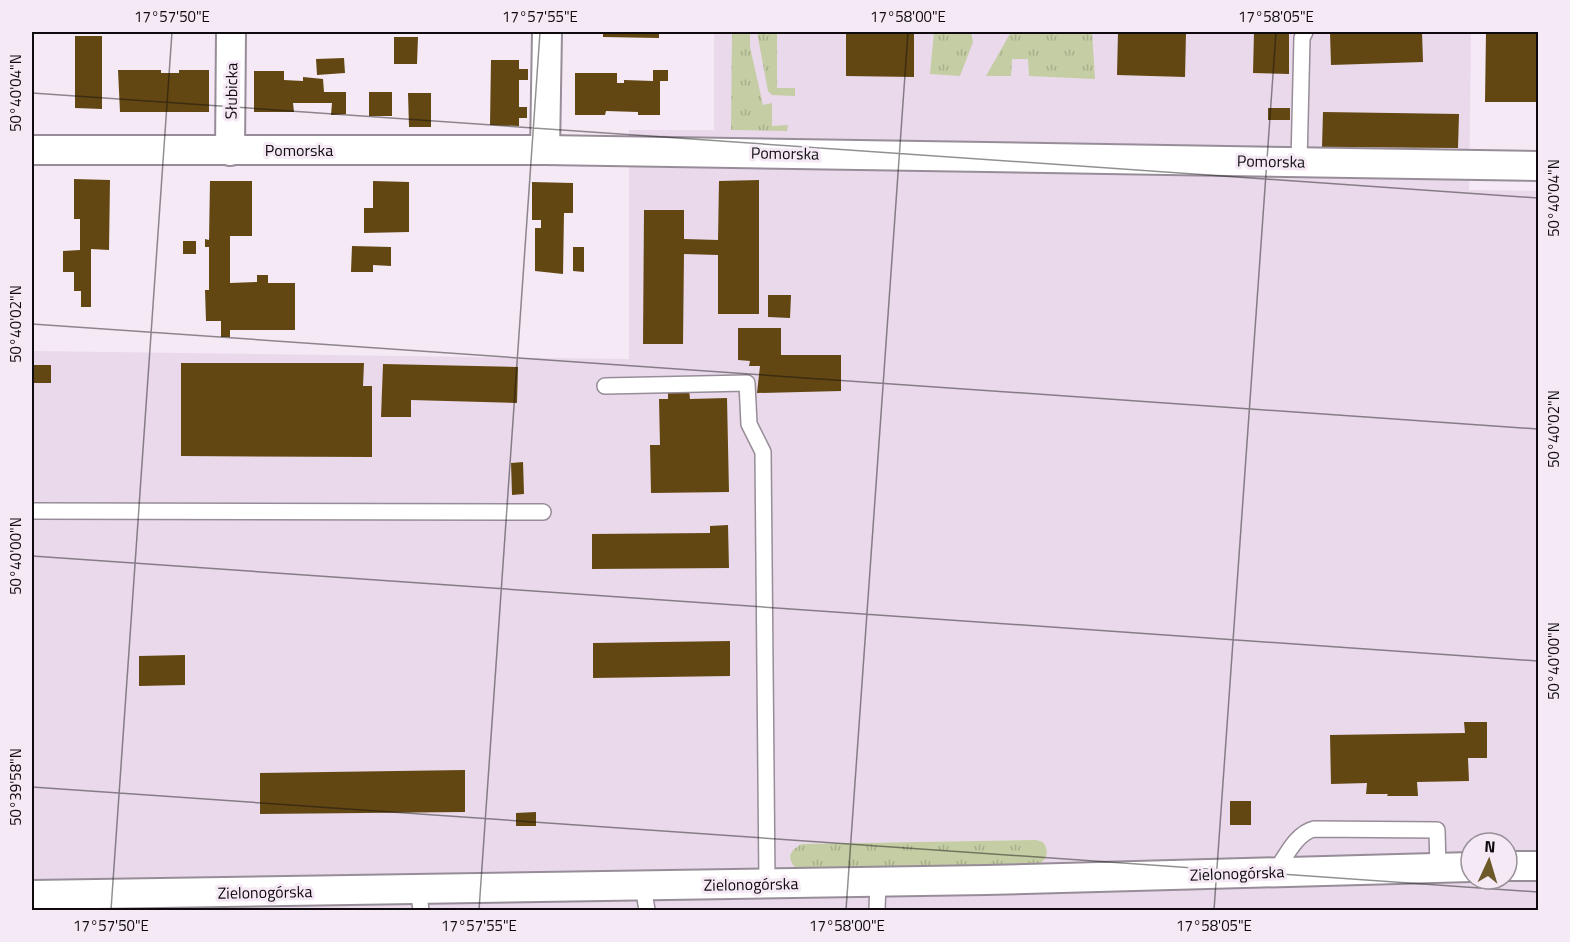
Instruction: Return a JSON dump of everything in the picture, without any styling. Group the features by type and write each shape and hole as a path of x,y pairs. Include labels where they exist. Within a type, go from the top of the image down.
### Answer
{"street":[{"name":"Słubicka","path":"230,151 231,32"},
{"path":"545,150 547,32"},
{"name":"Pomorska","path":"32,150 545,150 1539,166"},
{"path":"1519,867 1539,866"},
{"name":"Zielonogórska","path":"32,896 420,900 645,898 767,884 1459,867"}],"lane":[{"path":"1299,162 1302,38 1305,32"},
{"path":"605,386 747,383 749,424 764,452 767,884"},
{"path":"32,511 543,512"},
{"path":"1275,872 1301,836 1314,829 1437,830 1438,868"},
{"path":"877,910 878,882"}],"shaded area":[{"path":"714,32 1471,32 1469,190 1538,191 1538,910 32,910 32,351 629,359 629,130 714,130","holes":["1035,840 1044,861 1039,864 796,847 802,844"]}],"green space":[{"path":"732,32 750,32 750,47 763,105 772,103 772,126 788,125 787,131 731,130"},
{"path":"757,32 777,32 777,88 795,88 795,96 772,95 768,91"},
{"path":"934,32 971,32 973,42 960,76 930,74"},
{"path":"1011,32 1092,32 1095,79 1029,76 1028,59 1012,59 1011,76 986,76"},
{"path":"1036,840 1043,842 1046,848 1045,859 1019,879 816,883 798,870 791,860 794,849 802,844"}],"building":[{"path":"603,32 659,32 659,38 603,37"},
{"path":"846,32 914,32 914,77 846,76"},
{"path":"1118,32 1186,32 1185,77 1117,75"},
{"path":"1254,32 1289,32 1289,74 1253,73"},
{"path":"1330,32 1422,32 1423,62 1331,65"},
{"path":"1486,32 1538,32 1538,102 1485,102"},
{"path":"75,36 102,36 102,109 75,108"},
{"path":"394,37 418,37 417,64 394,64"},
{"path":"344,58 345,73 317,75 316,59"},
{"path":"491,60 519,60 519,69 528,69 528,80 519,80 519,107 527,107 527,118 519,118 519,126 490,125"},
{"path":"118,70 161,70 161,73 179,73 179,70 209,70 209,112 120,112"},
{"path":"653,70 668,70 668,81 660,81 660,115 606,111 605,115 575,115 575,73 617,73 617,83 624,83 624,80 653,81"},
{"path":"254,71 284,71 284,80 303,81 303,77 323,79 324,92 346,92 346,114 331,115 332,103 293,103 294,112 254,112"},
{"path":"369,92 392,92 392,116 369,116"},
{"path":"408,93 431,93 431,127 409,127"},
{"path":"1268,108 1290,108 1290,120 1268,120"},
{"path":"1323,112 1459,114 1458,148 1322,147"},
{"path":"74,179 110,180 109,250 91,249 91,307 81,307 81,291 74,291 74,272 63,272 63,251 80,250 80,219 74,219"},
{"path":"759,180 759,314 718,314 718,255 684,254 683,344 643,344 644,210 684,210 684,239 718,240 719,181"},
{"path":"210,181 252,181 252,236 230,236 230,283 257,282 257,275 268,275 268,283 295,283 295,330 230,330 230,337 221,337 221,321 206,321 205,290 209,290 209,247 205,247 205,239 209,240"},
{"path":"373,181 409,182 409,232 364,233 364,208 373,208"},
{"path":"532,182 573,183 573,213 564,213 563,274 535,271 535,228 541,228 541,220 532,220"},
{"path":"183,241 196,241 196,254 183,254"},
{"path":"352,246 391,247 391,266 373,265 373,272 351,272"},
{"path":"573,247 584,247 584,272 573,271"},
{"path":"768,295 791,295 790,318 768,317"},
{"path":"738,328 781,328 781,355 841,355 841,391 757,393 760,366 749,366 750,361 738,360"},
{"path":"181,363 364,363 363,386 372,386 372,457 181,456"},
{"path":"383,364 518,367 517,403 411,400 411,417 381,417"},
{"path":"32,365 51,365 51,383 32,383"},
{"path":"689,389 690,399 727,398 729,492 651,493 650,445 660,445 659,399 668,399 668,390"},
{"path":"523,462 524,494 512,495 511,463"},
{"path":"728,525 729,568 592,569 592,534 710,533 710,526"},
{"path":"730,641 730,676 593,678 593,643"},
{"path":"185,655 185,685 139,686 139,656"},
{"path":"1464,722 1487,722 1487,758 1468,758 1469,781 1417,782 1418,796 1366,794 1367,783 1331,784 1330,735 1465,733"},
{"path":"465,770 465,812 260,814 260,773"},
{"path":"1230,801 1251,801 1251,825 1230,825"},
{"path":"536,812 536,826 516,826 516,813"}]}
